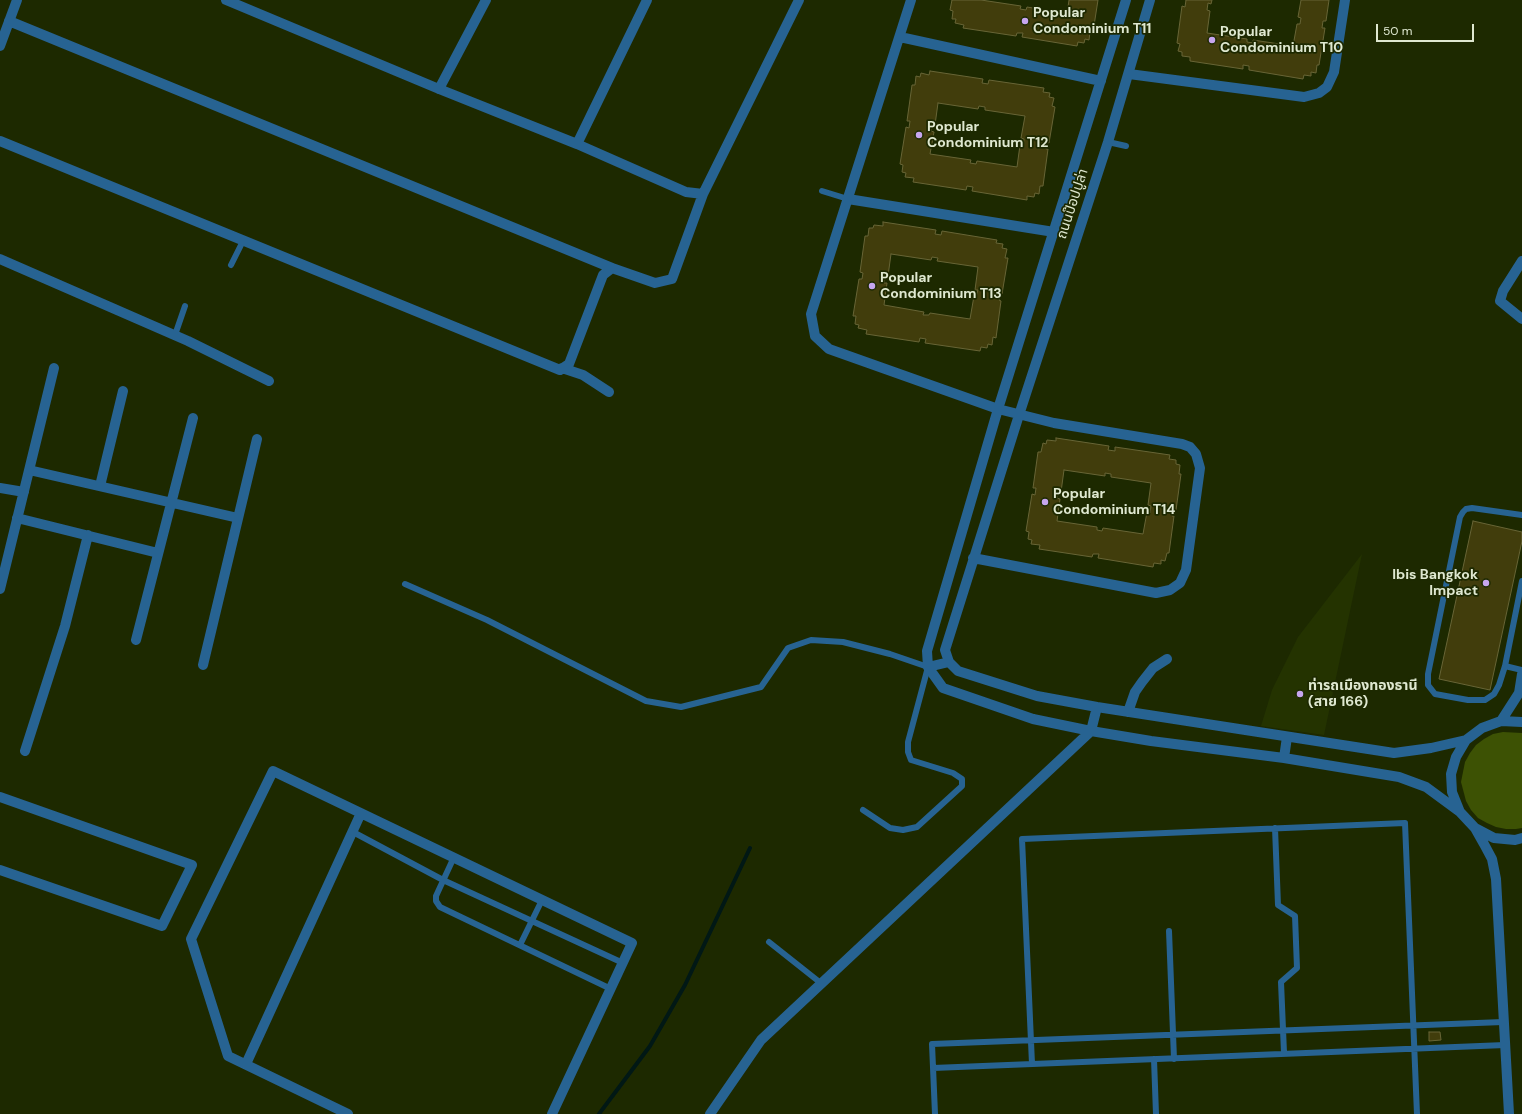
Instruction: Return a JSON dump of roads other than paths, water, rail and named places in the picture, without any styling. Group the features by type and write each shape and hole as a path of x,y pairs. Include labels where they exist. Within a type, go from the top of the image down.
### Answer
{"street":[{"path":"0,46 17,0"},
{"path":"226,0 439,90 577,144 686,192 703,194"},
{"path":"439,90 486,0"},
{"path":"577,144 647,0"},
{"path":"9,21 612,268 655,283 672,279 703,194 799,0"},
{"path":"911,0 811,314 815,336 829,349 998,409 1054,423 1182,444 1190,447 1196,454 1200,468 1186,570 1180,583 1170,590 1156,593 973,558"},
{"name":"ถนนป๊อปปูล่า","path":"928,668 927,651 998,409 1126,0"},
{"name":"ถนนป๊อปปูล่า","path":"949,662 945,650 973,558 1108,142 1150,0"},
{"path":"1129,74 1304,97 1319,92 1327,87 1334,72 1345,0"},
{"path":"900,37 1101,81"},
{"path":"0,141 560,370 568,364 603,275 612,268"},
{"path":"848,199 1054,232"},
{"path":"0,259 175,335 269,381"},
{"path":"1522,261 1503,291 1500,301 1522,319"},
{"path":"0,589 54,368"},
{"path":"562,368 582,375 609,392"},
{"path":"100,486 123,390"},
{"path":"136,640 193,418"},
{"path":"203,665 257,439"},
{"path":"29,470 238,518"},
{"path":"0,488 24,492"},
{"path":"17,518 158,553"},
{"path":"25,751 65,626 88,535"},
{"path":"1128,712 1135,692 1142,682 1153,668 1167,659"},
{"path":"1466,740 1431,748 1394,753 1287,733 1128,712 1030,694 958,671 949,662 928,668 943,688 1033,719 1151,741 1284,758 1399,777 1426,787 1460,812 1475,828 1492,859 1496,878 1509,1114"},
{"path":"1501,721 1519,693 1522,674"},
{"path":"710,1114 761,1040 1091,731 1097,707"},
{"path":"1460,812 1452,792 1451,774 1456,756 1466,740 1482,728 1501,721 1522,722"},
{"path":"1284,758 1287,733"},
{"path":"348,1114 228,1056 191,939 273,771 632,943 552,1114"},
{"path":"0,797 192,865 162,926 0,870"},
{"path":"246,1064 361,813"},
{"path":"1475,828 1494,838 1515,840 1522,838"}],"lane":[{"path":"1108,142 1126,146"},
{"path":"822,191 848,199"},
{"path":"231,265 242,240"},
{"path":"175,335 185,306"},
{"path":"1522,515 1472,508 1463,512 1460,517 1428,674 1428,685 1435,694 1468,700 1485,700 1494,694 1499,685 1505,666 1522,581"},
{"path":"405,584 487,620 646,701 682,707 761,687 788,648 811,640 843,642 890,654 928,668 908,742 908,752 911,760 953,773 962,779 962,786 917,827 903,830 890,828 863,810"},
{"path":"1505,666 1522,670"},
{"path":"1032,1064 1022,839 1405,824 1417,1114"},
{"path":"1275,828 1278,905 1294,916 1297,968 1281,982 1284,1053"},
{"path":"352,832 443,880 623,963"},
{"path":"454,857 436,896 436,901 440,908 611,989"},
{"path":"520,945 542,900"},
{"path":"1169,931 1174,1058"},
{"path":"769,942 822,984"},
{"path":"935,1114 932,1044 1503,1022"},
{"path":"933,1068 1505,1045"},
{"path":"1154,1059 1156,1114"}],"waterway":[{"path":"599,1114 650,1046 685,985 750,848"}],"place":[{"name":"Popular Condominium T11","path":"1025,21"},
{"name":"Popular Condominium T10","path":"1212,40"},
{"name":"Popular Condominium T12","path":"919,135"},
{"name":"Popular Condominium T13","path":"872,286"},
{"name":"Popular Condominium T14","path":"1045,502"},
{"name":"Ibis Bangkok Impact","path":"1486,583"},
{"name":"ท่ารถเมืองทองธานี (สาย 166)","path":"1300,694"}]}
